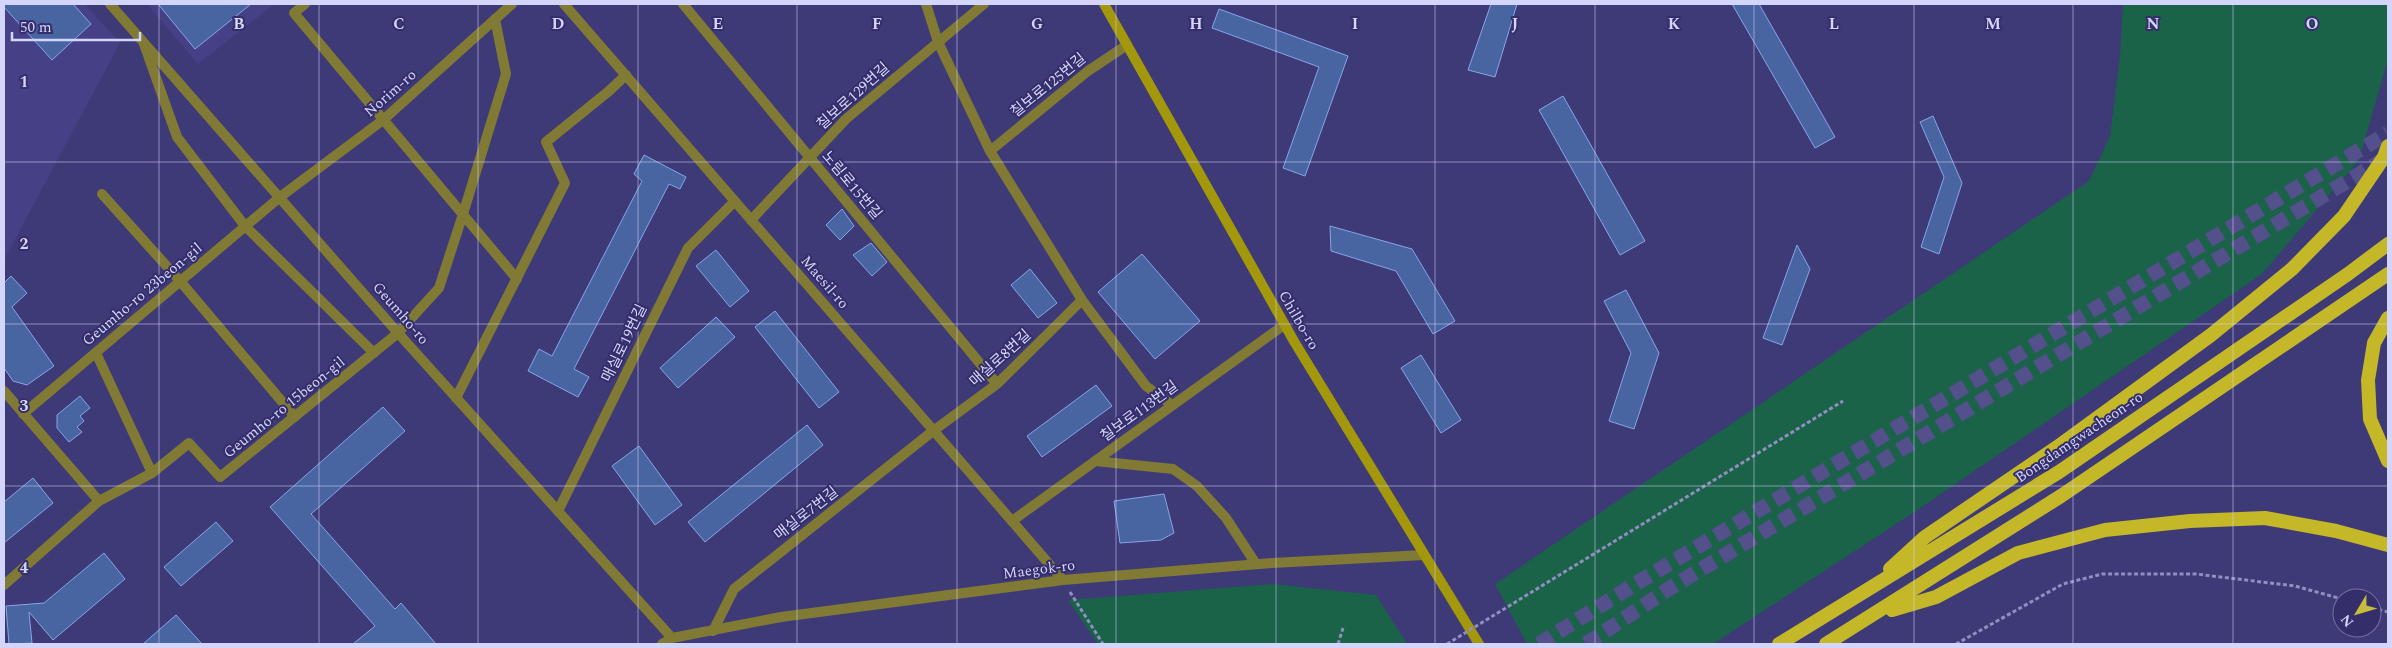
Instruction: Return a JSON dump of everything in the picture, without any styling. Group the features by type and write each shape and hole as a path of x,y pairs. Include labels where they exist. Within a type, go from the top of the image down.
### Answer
{"highway":[{"path":"1866,591 1925,537 2063,443 2211,335 2292,269 2344,216 2384,157 2388,146"},
{"name":"Bongdamgwacheon-ro","path":"1779,644 2067,466 2348,274 2388,244"},
{"path":"1826,644 1877,614 2061,496 2388,274"},
{"path":"2388,318 2374,343 2368,380 2370,419 2388,461"},
{"path":"1877,614 1936,597 2018,553 2105,530 2190,521 2265,518 2336,530 2388,545"}],"main road":[{"name":"Chilbo-ro","path":"1104,4 1284,325 1479,644"}],"street":[{"name":"Geumho-ro","path":"110,4 142,38 398,333 672,638"},
{"path":"305,4 294,13 517,279"},
{"name":"Norim-ro","path":"280,197 383,120 512,4"},
{"name":"Maesil-ro","path":"564,4 1062,580"},
{"name":"노림로15번길","path":"683,4 997,384"},
{"path":"926,4 938,42 990,151 1082,300 1146,386 1172,405"},
{"name":"칠보로129번길","path":"751,220 846,119 984,4"},
{"name":"Geumho-ro 15beon-gil","path":"4,585 99,501 152,473 189,443 220,477 398,333 439,288 506,74 495,19"},
{"path":"142,38 178,137 245,226 374,353"},
{"name":"칠보로125번길","path":"990,151 1088,70 1127,45"},
{"path":"456,398 565,183 546,142 610,92 626,75"},
{"path":"102,194 180,281 295,417"},
{"name":"Geumho-ro 23beon-gil","path":"23,414 280,197"},
{"name":"매실로19번길","path":"558,512 688,248 735,202"},
{"name":"매실로8번길","path":"933,431 997,384 1082,300"},
{"name":"칠보로113번길","path":"1012,521 1284,325"},
{"path":"96,353 152,473"},
{"path":"4,391 99,501"},
{"name":"매실로7번길","path":"713,631 734,589 933,431"},
{"path":"1095,461 1173,469 1197,486 1226,518 1256,564"},
{"name":"Maegok-ro","path":"662,644 672,638 782,617 1062,580 1256,564 1424,555"}],"path":[{"path":"1447,644 1842,401"},
{"path":"1956,644 2063,584 2102,574 2196,574 2294,586 2332,596"},
{"path":"1062,580 1103,644"},
{"path":"1338,644 1343,628"}],"shaded area":[{"path":"4,4 85,4 120,43 4,260"},
{"path":"147,4 274,4 198,64"}],"green space":[{"path":"2123,4 2388,4 2388,59 2359,160 2262,274 1916,511 1713,644 1527,644 1495,584 2089,181 2110,136 2120,55"},
{"path":"1273,584 1376,595 1407,644 1098,644 1068,600"}],"building":[{"path":"4,4 73,4 91,24 52,60 4,7"},
{"path":"158,4 251,4 195,49"},
{"path":"1491,4 1517,4 1495,77 1468,70"},
{"path":"1732,4 1759,4 1835,137 1815,148"},
{"path":"1219,9 1348,56 1305,176 1283,168 1319,67 1212,28"},
{"path":"1563,96 1645,241 1620,255 1539,110"},
{"path":"1933,116 1962,183 1939,254 1921,247 1944,177 1920,122"},
{"path":"644,155 686,177 680,189 669,184 574,369 589,377 578,397 528,371 539,349 552,356 642,181 634,174"},
{"path":"842,209 854,226 840,240 826,225"},
{"path":"1330,226 1412,249 1455,321 1433,334 1396,271 1331,251"},
{"path":"871,243 887,262 872,276 853,255"},
{"path":"1797,245 1810,269 1782,345 1763,338"},
{"path":"716,250 749,291 730,307 696,266"},
{"path":"1142,254 1200,321 1155,359 1098,292"},
{"path":"1030,269 1057,303 1038,318 1011,285"},
{"path":"11,276 27,293 12,307 54,366 27,385 13,381 4,368 4,283"},
{"path":"1626,290 1659,353 1634,429 1609,421 1631,353 1604,301"},
{"path":"775,311 839,392 819,408 755,327"},
{"path":"716,317 735,337 678,388 660,368"},
{"path":"1421,355 1461,420 1441,433 1401,368"},
{"path":"1096,385 1112,406 1042,457 1027,436"},
{"path":"80,396 90,408 80,416 84,421 77,427 82,432 69,442 57,428 57,415"},
{"path":"383,407 405,431 311,514 395,609 401,603 436,644 353,644 375,626 270,507"},
{"path":"807,425 823,445 705,542 688,522"},
{"path":"639,446 682,505 655,525 612,466"},
{"path":"33,478 53,503 4,543 4,502"},
{"path":"1164,494 1174,533 1161,540 1120,543 1114,501"},
{"path":"216,522 233,541 181,586 164,567"},
{"path":"104,553 125,579 53,640 29,612 32,643 9,644 6,606 44,603"},
{"path":"176,615 202,644 143,644"}],"tunnel":[{"path":"1539,644 1632,586 2388,133"},
{"path":"1586,644 1670,588 2386,158"}]}
